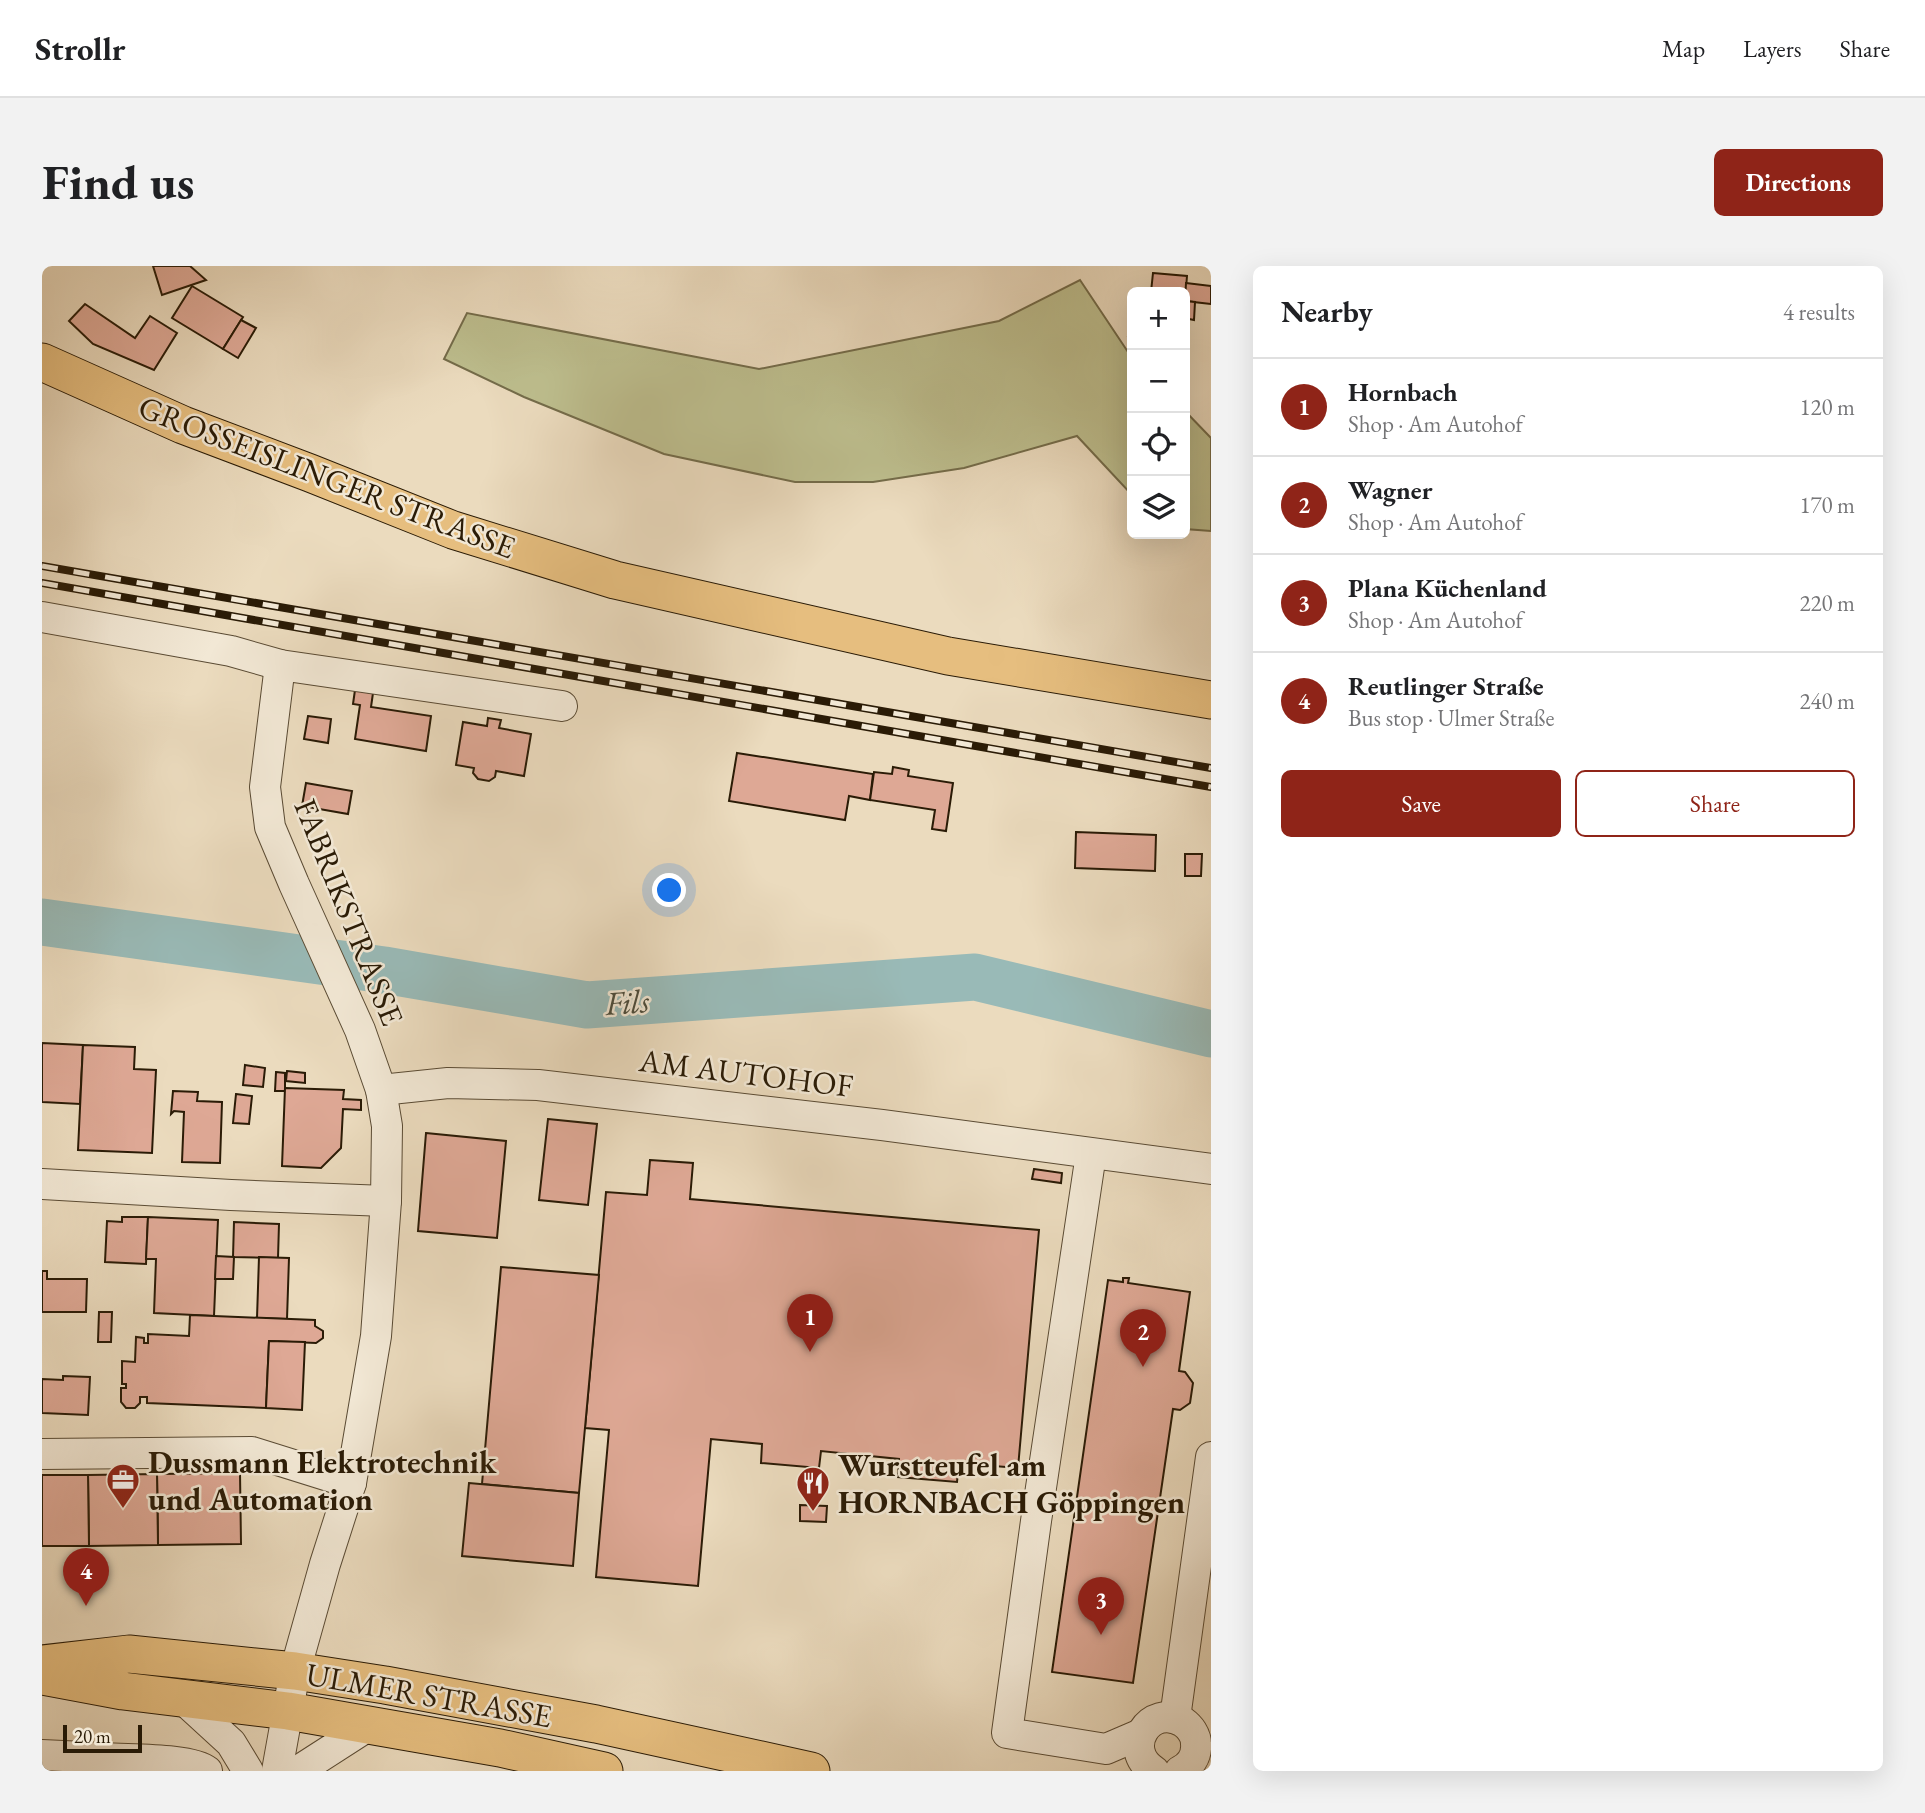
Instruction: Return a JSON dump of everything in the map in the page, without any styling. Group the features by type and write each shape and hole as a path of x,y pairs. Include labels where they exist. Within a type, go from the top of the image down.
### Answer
{"main road":[{"name":"GROSSEISLINGER STRASSE","path":"48,360 183,425 453,530 615,580 948,656 1211,701"},
{"name":"ULMER STRASSE","path":"42,1664 129,1654 295,1671 596,1724 811,1771"},
{"name":"ULMER STRASSE","path":"42,1676 123,1691 288,1711 500,1748 604,1771"}],"street":[{"path":"42,617 231,651 280,665 562,706"},
{"name":"FABRIKSTRASSE","path":"280,665 265,787 270,827 360,1030 381,1090"},
{"name":"AM AUTOHOF","path":"381,1090 448,1083 538,1085 881,1125 1211,1169"},
{"path":"276,1771 295,1671 351,1483 376,1336 386,1201 387,1126 381,1090"},
{"path":"1091,1154 1007,1733 1107,1749 1140,1734 1149,1723 1161,1717 1175,1718 1186,1724 1194,1734 1196,1746 1188,1767"},
{"path":"42,1184 386,1201"},
{"path":"42,1454 252,1452 351,1483"},
{"path":"1175,1718 1211,1457"},
{"path":"183,1699 231,1743 248,1771"},
{"path":"298,1771 368,1726"},
{"path":"1140,1734 1138,1747 1141,1759 1154,1771"},
{"path":"42,1755 105,1765 191,1763 207,1771"}],"green space":[{"path":"1080,280 1127,350 1127,490 1077,436 964,468 873,482 795,482 664,454 524,397 444,359 467,313 759,369 999,321"},
{"path":"1190,416 1211,438 1211,531 1190,529"}],"building":[{"path":"153,266 190,266 206,280 162,295"},
{"path":"1153,273 1187,276 1186,287 1152,287"},
{"path":"1186,283 1211,286 1211,304 1190,302 1190,287 1186,287"},
{"path":"192,286 243,317 223,349 172,318"},
{"path":"1190,302 1195,302 1194,320 1190,319"},
{"path":"85,304 135,338 150,316 177,333 154,370 93,344 69,321"},
{"path":"241,320 256,328 238,358 223,349"},
{"path":"355,690 373,693 371,707 431,716 426,751 355,739 360,705 353,704"},
{"path":"308,716 331,719 328,743 304,739"},
{"path":"488,718 501,720 499,728 531,734 524,776 496,771 495,777 489,781 478,779 473,773 474,768 456,765 463,722 487,726"},
{"path":"737,753 873,774 870,800 849,796 845,820 729,801"},
{"path":"893,767 909,770 908,776 953,783 946,831 932,829 935,810 870,800 874,772 892,774"},
{"path":"306,783 352,791 348,814 302,806"},
{"path":"1076,832 1156,835 1155,871 1075,868"},
{"path":"1185,854 1202,854 1201,876 1185,876"},
{"path":"42,1043 83,1045 80,1104 42,1102"},
{"path":"83,1045 135,1047 134,1069 156,1070 152,1153 78,1150"},
{"path":"245,1065 265,1068 263,1087 243,1085"},
{"path":"287,1071 305,1073 305,1083 286,1081"},
{"path":"276,1072 285,1073 285,1091 275,1091"},
{"path":"285,1088 344,1090 343,1099 361,1100 361,1110 343,1109 341,1148 321,1168 282,1166"},
{"path":"173,1091 198,1092 197,1101 222,1102 220,1163 182,1162 184,1112 174,1111 171,1114"},
{"path":"236,1094 252,1096 249,1124 233,1123"},
{"path":"548,1119 597,1124 588,1205 539,1200"},
{"path":"426,1133 506,1141 497,1238 418,1231"},
{"path":"650,1160 693,1163 690,1199 1039,1230 1018,1468 959,1463 957,1482 898,1477 899,1459 821,1451 819,1468 761,1463 762,1444 711,1439 698,1586 596,1577 609,1430 585,1428 606,1192 647,1195"},
{"path":"1034,1169 1062,1173 1061,1183 1032,1179"},
{"path":"122,1217 148,1217 146,1264 105,1262 107,1221 122,1222"},
{"path":"148,1217 218,1220 214,1316 154,1313 156,1259 146,1259"},
{"path":"234,1222 279,1224 278,1258 233,1257"},
{"path":"216,1256 234,1257 233,1279 215,1279"},
{"path":"259,1257 289,1258 287,1319 257,1318"},
{"path":"501,1267 599,1275 579,1493 482,1484"},
{"path":"42,1271 47,1271 47,1279 87,1279 86,1312 42,1312"},
{"path":"1123,1278 1129,1278 1128,1283 1190,1292 1179,1371 1185,1372 1193,1383 1190,1403 1180,1410 1173,1409 1133,1683 1052,1672 1108,1280 1123,1282"},
{"path":"99,1312 112,1312 111,1342 98,1342"},
{"path":"190,1315 315,1320 315,1326 323,1331 323,1338 316,1343 269,1341 266,1408 147,1403 147,1397 140,1397 140,1403 135,1408 126,1408 121,1402 121,1388 126,1388 126,1384 122,1384 122,1361 135,1362 136,1337 144,1338 144,1343 148,1343 148,1334 189,1336"},
{"path":"269,1341 305,1342 302,1410 266,1408"},
{"path":"63,1376 90,1377 88,1415 42,1413 42,1379 63,1380"},
{"path":"240,1473 241,1544 158,1545 157,1474"},
{"name":"Dussmann Elektrotechnik und Automation","path":"157,1474 158,1545 89,1546 88,1475"},
{"path":"42,1475 88,1475 89,1546 42,1546"},
{"path":"469,1483 579,1493 573,1566 462,1556"},
{"name":"Wurstteufel am HORNBACH Göppingen","path":"800,1505 827,1506 826,1522 800,1521"}],"waterway":[{"name":"Fils","path":"42,922 384,970 587,1005 975,977 1211,1034"}],"railway":[{"path":"42,566 1211,768"},
{"path":"42,583 1211,787"}],"place":[{"name":"Hornbach","path":"810,1352"},
{"name":"Wagner","path":"1143,1367"},
{"name":"Dussmann Elektrotechnik und Automation","path":"123,1510"},
{"name":"Wurstteufel am HORNBACH Göppingen","path":"813,1513"},
{"name":"Reutlinger Straße","path":"86,1606"},
{"name":"Plana Küchenland","path":"1101,1635"}]}
